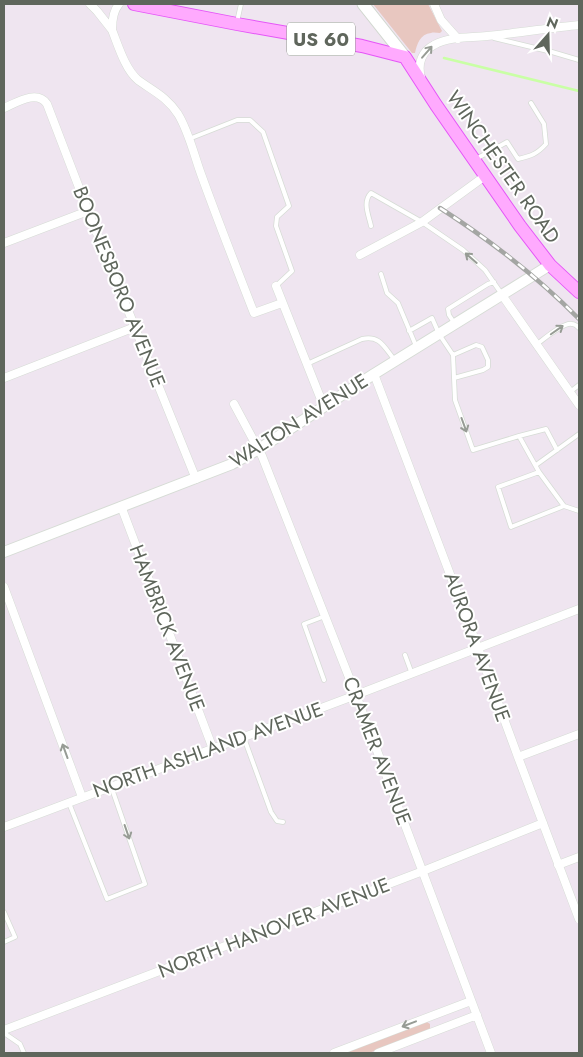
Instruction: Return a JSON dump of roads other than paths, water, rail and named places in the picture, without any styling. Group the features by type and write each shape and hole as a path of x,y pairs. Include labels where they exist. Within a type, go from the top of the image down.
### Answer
{"main road":[{"name":"US 60","path":"134,4 362,46 405,57"},
{"path":"363,4 405,57"},
{"name":"WINCHESTER ROAD","path":"405,57 520,226 550,265 579,292"}],"street":[{"path":"90,4 98,11 112,30 129,69 137,79 155,90 170,103 178,115 189,139 200,173 254,313 282,303"},
{"path":"112,30 112,19 119,4"},
{"path":"434,4 441,20 458,39"},
{"path":"422,84 419,63 427,50 437,43 579,25"},
{"name":"BOONESBORO AVENUE","path":"4,108 30,98 40,97 44,100 196,479"},
{"path":"360,255 422,222 485,176"},
{"path":"4,243 88,211"},
{"name":"WALTON AVENUE","path":"4,552 232,464 259,449 374,374 550,265"},
{"path":"276,286 324,407"},
{"path":"502,295 579,405"},
{"path":"4,378 135,327"},
{"name":"AURORA AVENUE","path":"374,374 579,919"},
{"name":"CRAMER AVENUE","path":"234,404 259,449 356,695 491,1053"},
{"name":"HAMBRICK AVENUE","path":"121,506 213,749"},
{"path":"4,587 82,797"},
{"name":"NORTH ASHLAND AVENUE","path":"4,827 244,738 579,609"},
{"path":"518,757 579,734"},
{"name":"NORTH HANOVER AVENUE","path":"4,1031 423,871 543,823"},
{"path":"558,865 579,857"},
{"path":"334,1053 471,1000"},
{"path":"378,1053 477,1015"},
{"path":"431,1016 436,1031"}],"lane":[{"path":"237,24 241,4"},
{"path":"487,36 579,60"},
{"path":"474,160 507,142 518,159 540,151 546,144 544,124 531,103"},
{"path":"189,139 237,120 250,120 263,132 290,206 277,217 276,226 292,271 276,286"},
{"path":"371,226 366,204 370,193 422,222 463,250 485,270 502,295"},
{"path":"381,274 387,293 398,303 416,348"},
{"path":"455,324 449,315 448,309 494,282"},
{"path":"409,331 432,318 439,334 453,356 454,400 473,450 546,429 556,450"},
{"path":"537,344 564,325 570,323 575,324 579,328"},
{"path":"306,364 362,339 370,338 378,340 395,361"},
{"path":"453,356 476,345 482,347 488,360 488,367 483,370 454,378"},
{"path":"570,392 579,385"},
{"path":"536,465 579,434"},
{"path":"519,436 539,472 564,506 579,511"},
{"path":"539,472 498,488 511,527 564,506"},
{"path":"324,680 304,624 325,616"},
{"path":"405,655 412,674"},
{"path":"244,738 271,812 277,821 283,822"},
{"path":"68,802 107,899 145,884 112,786"},
{"path":"4,912 15,937 4,942"},
{"path":"4,1031 20,1044 24,1053"}],"waterway":[{"path":"444,58 579,91"}],"railway":[{"path":"440,208 513,260 547,288 579,319"}]}
